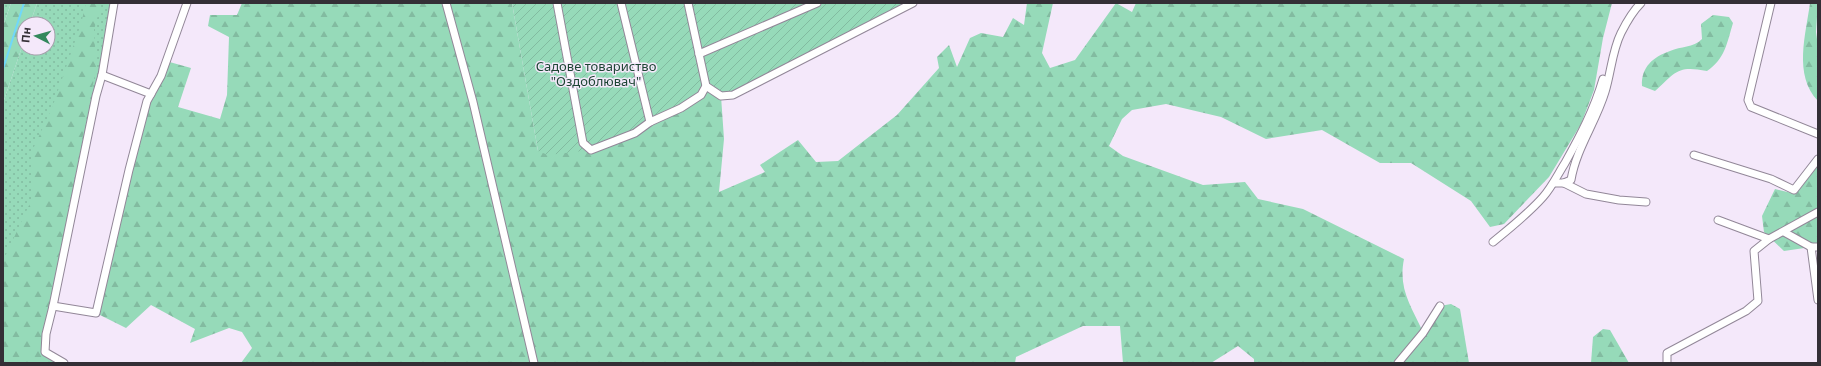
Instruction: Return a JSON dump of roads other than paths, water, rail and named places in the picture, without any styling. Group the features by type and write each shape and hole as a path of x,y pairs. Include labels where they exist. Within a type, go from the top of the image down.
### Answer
{"street":[{"path":"64,363 45,352 46,334 96,96 102,75 114,3"},
{"path":"53,306 96,313 129,170 148,101 161,76 187,3"},
{"path":"446,3 473,102 534,363"},
{"path":"557,3 583,143 591,150 635,133 650,122 681,108 701,95 706,86 688,3"},
{"path":"621,3 650,122"},
{"path":"699,54 818,3"},
{"path":"706,86 721,96 733,95 913,3"},
{"path":"1564,183 1571,180 1574,164 1587,139 1605,93 1620,34 1636,8 1641,3"},
{"path":"1771,3 1748,100 1751,107 1818,134"},
{"path":"102,75 151,94"},
{"path":"1493,242 1536,204 1554,182 1587,125 1603,79"},
{"path":"1694,155 1771,179 1794,190 1818,159"},
{"path":"1554,182 1564,183 1586,194 1619,200 1646,202"},
{"path":"1668,363 1667,353 1746,311 1758,301 1754,251 1769,239 1818,212"},
{"path":"1718,220 1769,239"},
{"path":"1784,232 1814,247 1818,300"},
{"path":"1398,363 1423,333 1440,306"}],"waterway":[{"path":"3,69 24,3"}],"park label":[{"name":"Садове товариство \"Оздоблювач\"","path":"596,74"}]}
